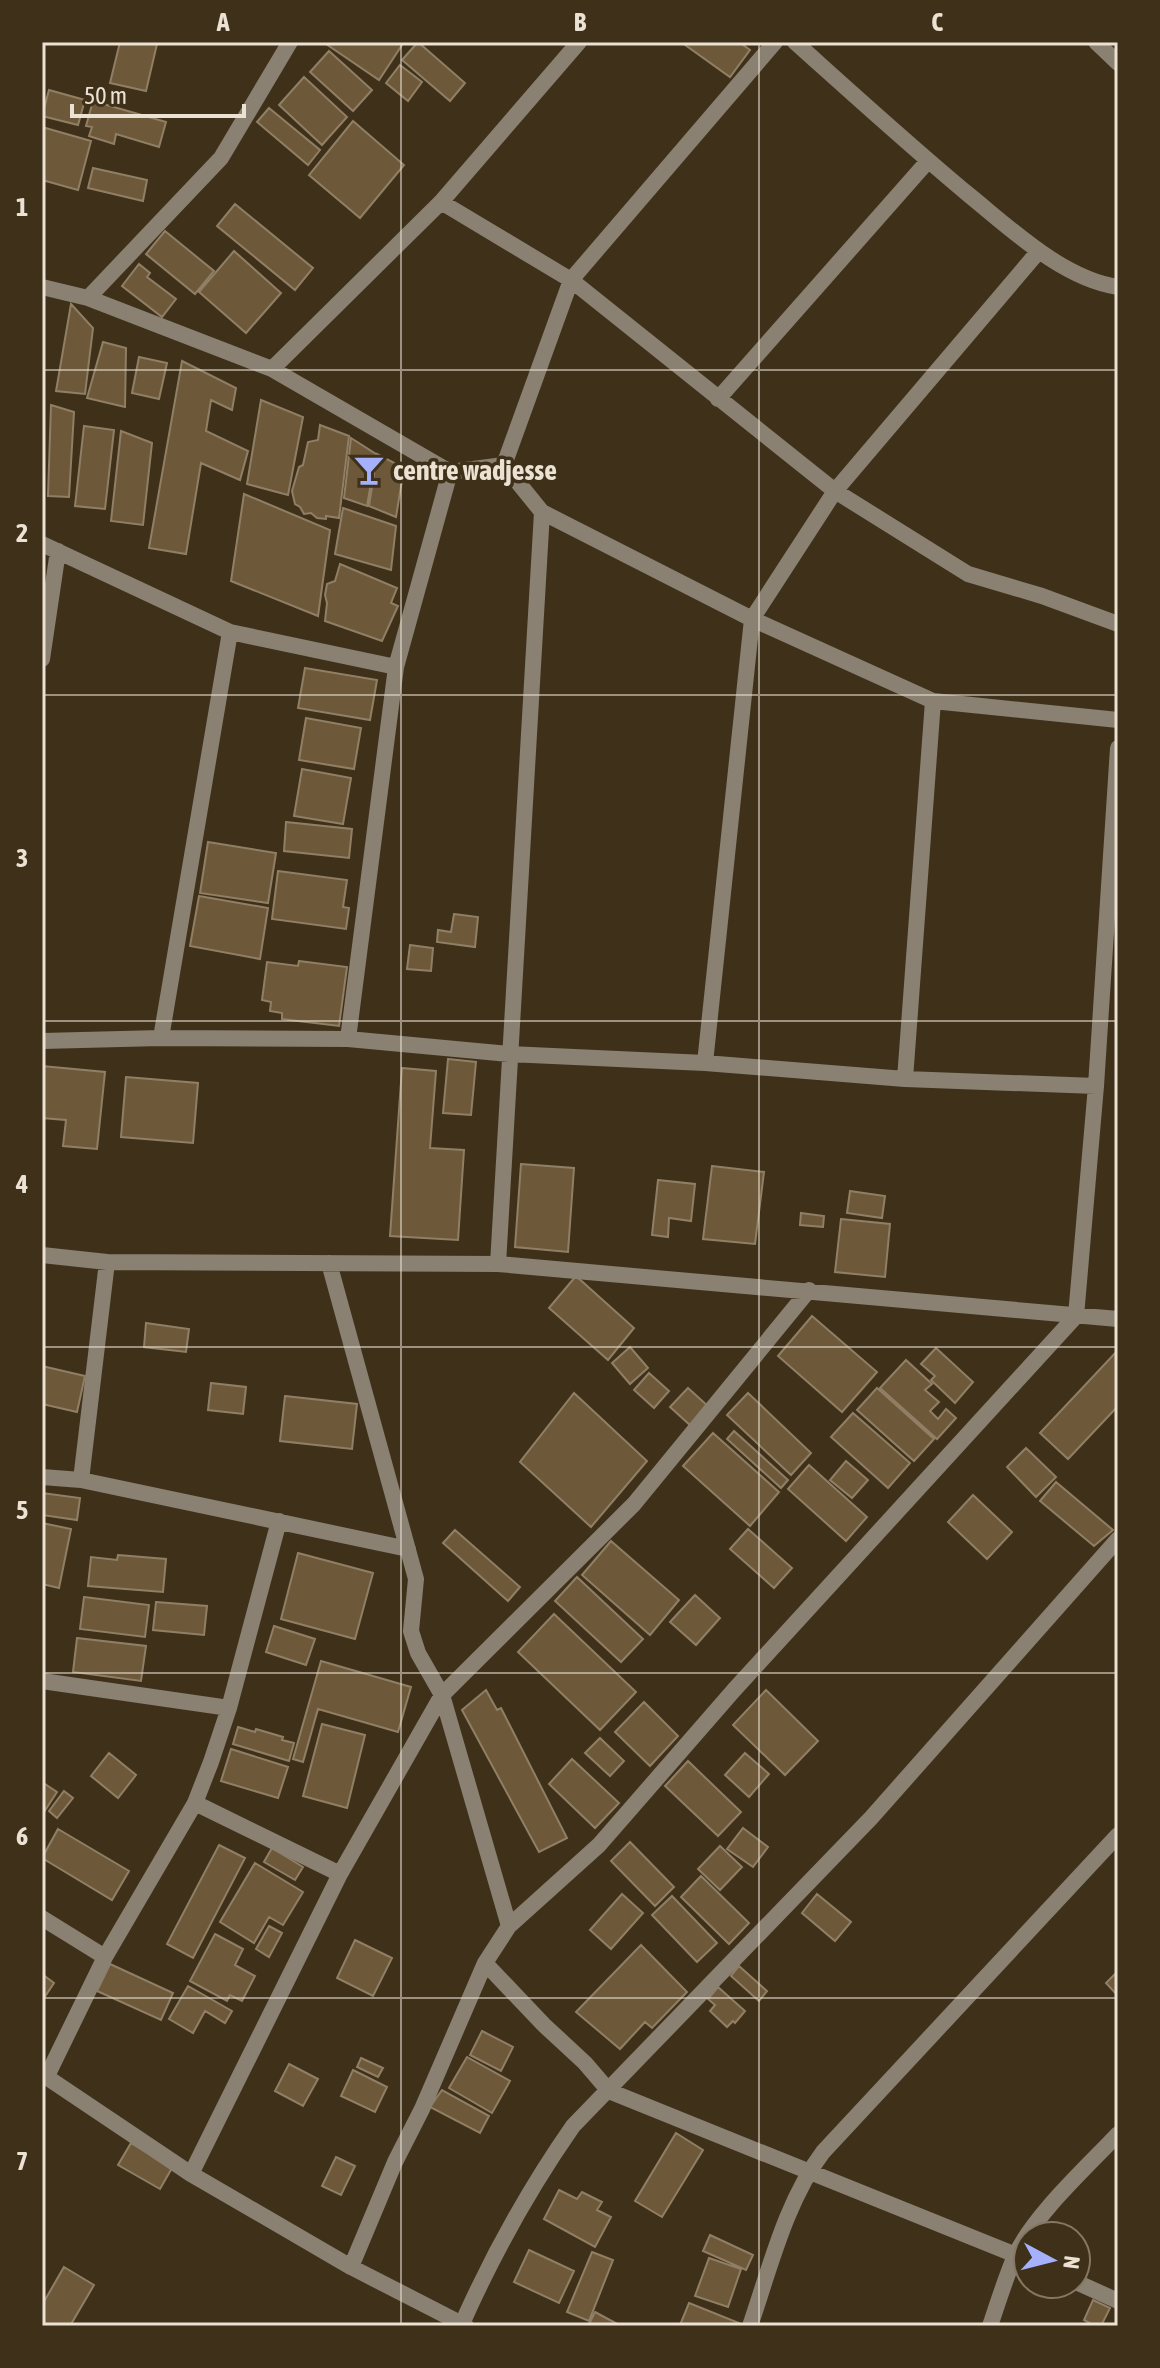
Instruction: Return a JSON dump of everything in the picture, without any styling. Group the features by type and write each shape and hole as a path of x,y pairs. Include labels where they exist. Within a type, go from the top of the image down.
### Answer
{"street":[{"path":"88,298 221,158 290,42"},
{"path":"272,369 441,202 579,42"},
{"path":"504,465 571,280 775,42"},
{"path":"795,42 928,161 1038,252 1073,271 1108,286 1118,287"},
{"path":"1096,42 1118,63"},
{"path":"718,399 928,161"},
{"path":"441,202 571,280 835,491 968,574 1042,596 1118,624"},
{"path":"705,1063 752,619 835,491 1038,252"},
{"path":"42,287 88,298 272,369 450,472 504,465"},
{"path":"504,465 542,512 752,619 933,701 1118,720"},
{"path":"348,1039 396,667 450,472"},
{"path":"498,1264 542,512"},
{"path":"42,544 230,632 396,667"},
{"path":"42,659 58,551"},
{"path":"161,1038 230,632"},
{"path":"905,1079 933,701"},
{"path":"351,2267 485,1963 509,1926 599,1845 734,1690 1076,1316 1096,1086 1118,748"},
{"path":"42,1041 348,1039 509,1054 705,1063 905,1079 1096,1086"},
{"path":"42,1255 107,1262 498,1264 1118,1319"},
{"path":"81,1480 107,1262"},
{"path":"329,1263 416,1579 411,1631 418,1653 442,1695 509,1926"},
{"path":"191,2174 340,1874 442,1695 634,1504 809,1290"},
{"path":"42,1477 81,1480 408,1549"},
{"path":"279,1521 229,1708 195,1803 105,1957 44,2075 191,2174 351,2267 463,2325 515,2217 540,2173 573,2126 871,1818 1118,1539"},
{"path":"42,1681 229,1708"},
{"path":"195,1803 340,1874"},
{"path":"750,2326 785,2226 809,2171 823,2152 1118,1835"},
{"path":"42,1918 105,1957"},
{"path":"485,1963 609,2091 1012,2253"},
{"path":"1039,2220 1118,2134"},
{"path":"990,2326 1012,2279"},
{"path":"1092,2289 1118,2301"}],"building":[{"path":"120,42 157,44 146,91 110,83"},
{"path":"327,42 404,42 379,80"},
{"path":"418,42 465,83 450,101 402,60"},
{"path":"681,42 739,42 750,50 730,77"},
{"path":"329,51 372,90 353,111 310,72"},
{"path":"400,65 422,82 408,101 386,83"},
{"path":"304,77 347,117 322,145 279,105"},
{"path":"49,90 85,100 78,125 42,116"},
{"path":"93,101 166,122 159,147 116,134 114,144 89,136 92,127 86,126"},
{"path":"269,108 320,150 308,165 257,122"},
{"path":"353,121 404,165 360,218 309,175"},
{"path":"42,127 91,141 78,190 42,180"},
{"path":"93,168 147,180 143,201 88,188"},
{"path":"235,204 313,268 295,290 217,226"},
{"path":"165,231 214,271 195,294 146,254"},
{"path":"234,251 281,293 246,333 199,292"},
{"path":"139,264 150,273 147,277 176,299 162,317 122,286"},
{"path":"71,304 93,328 85,394 56,391"},
{"path":"103,342 126,348 125,407 87,398"},
{"path":"139,357 167,363 159,399 132,393"},
{"path":"182,361 236,388 232,410 211,400 206,431 248,451 240,480 201,463 186,554 149,548"},
{"path":"261,400 303,417 288,495 247,484"},
{"path":"51,405 74,412 69,497 48,496"},
{"path":"320,425 349,436 339,518 317,518 311,513 304,514 295,504 292,491 308,442 318,440"},
{"path":"84,426 114,430 105,509 75,506"},
{"path":"121,431 152,443 143,525 111,521"},
{"path":"351,438 376,454 367,506 344,498"},
{"path":"377,454 404,468 396,517 369,506"},
{"path":"244,494 330,530 318,616 231,581"},
{"path":"343,508 396,526 391,570 335,554"},
{"path":"340,564 397,588 391,603 398,606 382,641 325,621 327,584 335,581"},
{"path":"305,668 377,680 370,720 298,708"},
{"path":"306,718 361,728 354,769 299,760"},
{"path":"302,769 351,778 343,824 294,816"},
{"path":"286,822 352,829 349,858 284,851"},
{"path":"208,842 276,853 268,903 200,893"},
{"path":"278,871 347,880 343,907 349,908 346,929 272,919"},
{"path":"199,896 268,908 260,959 190,946"},
{"path":"454,914 478,917 475,947 437,942 438,930 451,932"},
{"path":"410,945 433,948 431,971 407,969"},
{"path":"299,961 347,967 339,1026 282,1019 282,1013 270,1011 271,1002 262,1000 267,962 298,966"},
{"path":"448,1059 476,1062 471,1115 443,1113"},
{"path":"42,1066 105,1072 97,1149 63,1146 66,1120 42,1118"},
{"path":"402,1068 436,1071 430,1148 464,1150 458,1240 390,1236"},
{"path":"126,1077 198,1083 193,1143 121,1137"},
{"path":"521,1164 574,1168 568,1252 515,1247"},
{"path":"712,1166 764,1172 755,1244 703,1239"},
{"path":"658,1180 695,1184 691,1221 669,1218 668,1237 652,1235"},
{"path":"850,1191 885,1196 882,1218 847,1213"},
{"path":"801,1213 824,1216 823,1227 800,1225"},
{"path":"841,1219 890,1224 885,1277 835,1272"},
{"path":"576,1276 634,1328 608,1360 549,1308"},
{"path":"812,1316 877,1372 842,1412 778,1356"},
{"path":"146,1323 189,1329 186,1352 144,1347"},
{"path":"630,1347 648,1368 630,1384 612,1363"},
{"path":"936,1348 973,1382 955,1403 931,1380 935,1376 921,1364"},
{"path":"1118,1350 1118,1406 1068,1459 1040,1433"},
{"path":"906,1360 932,1384 925,1390 939,1402 930,1411 938,1419 946,1409 956,1418 937,1439 880,1388"},
{"path":"42,1366 85,1376 77,1412 42,1404"},
{"path":"649,1373 669,1391 654,1408 634,1390"},
{"path":"211,1383 246,1387 243,1414 208,1410"},
{"path":"688,1388 709,1407 691,1426 670,1407"},
{"path":"877,1388 934,1439 914,1461 857,1410"},
{"path":"574,1393 647,1461 591,1527 520,1462"},
{"path":"748,1393 811,1453 791,1475 727,1415"},
{"path":"285,1396 357,1404 352,1449 280,1441"},
{"path":"853,1413 910,1463 888,1488 831,1437"},
{"path":"734,1431 788,1480 781,1488 727,1439"},
{"path":"713,1433 779,1492 750,1526 683,1466"},
{"path":"1026,1448 1056,1477 1036,1497 1007,1467"},
{"path":"846,1461 868,1480 852,1498 830,1480"},
{"path":"809,1465 867,1517 846,1541 788,1489"},
{"path":"1056,1482 1113,1530 1094,1546 1040,1501"},
{"path":"42,1493 80,1498 77,1520 42,1515"},
{"path":"973,1495 1012,1532 987,1559 948,1522"},
{"path":"42,1523 71,1529 59,1588 42,1584"},
{"path":"748,1529 792,1568 774,1588 730,1549"},
{"path":"455,1530 520,1587 508,1601 443,1543"},
{"path":"611,1541 679,1600 650,1635 582,1575"},
{"path":"298,1553 373,1573 355,1639 281,1619"},
{"path":"118,1555 166,1559 163,1592 88,1586 91,1557 117,1560"},
{"path":"577,1577 643,1639 621,1662 555,1601"},
{"path":"695,1595 720,1618 696,1645 670,1622"},
{"path":"84,1597 149,1605 145,1637 80,1629"},
{"path":"156,1602 207,1606 204,1635 153,1630"},
{"path":"554,1614 636,1692 600,1730 518,1652"},
{"path":"274,1626 315,1639 306,1665 266,1652"},
{"path":"77,1638 146,1646 141,1681 73,1672"},
{"path":"321,1661 411,1687 398,1732 318,1709 303,1762 293,1759"},
{"path":"486,1690 497,1710 501,1708 567,1838 539,1852 462,1710"},
{"path":"766,1690 818,1741 785,1775 733,1725"},
{"path":"644,1702 678,1736 650,1766 615,1732"},
{"path":"322,1724 365,1735 347,1808 303,1796"},
{"path":"238,1727 255,1732 256,1729 294,1743 289,1761 233,1744"},
{"path":"600,1738 624,1761 610,1776 585,1753"},
{"path":"231,1749 288,1767 278,1798 221,1781"},
{"path":"109,1753 136,1775 118,1798 91,1776"},
{"path":"745,1753 769,1774 749,1797 725,1775"},
{"path":"572,1759 619,1803 595,1828 549,1784"},
{"path":"688,1761 741,1812 718,1836 665,1786"},
{"path":"42,1782 57,1792 44,1812 42,1811"},
{"path":"64,1791 73,1798 57,1818 49,1811"},
{"path":"743,1828 768,1847 753,1867 727,1849"},
{"path":"58,1829 129,1871 112,1900 42,1858"},
{"path":"630,1842 674,1887 655,1906 611,1861"},
{"path":"219,1845 245,1858 193,1958 167,1944"},
{"path":"720,1846 742,1867 720,1890 698,1869"},
{"path":"272,1848 303,1867 295,1880 264,1862"},
{"path":"255,1863 303,1892 283,1925 269,1917 254,1943 220,1922"},
{"path":"701,1876 749,1923 729,1944 681,1897"},
{"path":"622,1894 643,1913 611,1949 590,1930"},
{"path":"817,1894 851,1922 835,1941 802,1913"},
{"path":"672,1896 717,1943 697,1962 652,1915"},
{"path":"269,1926 282,1933 269,1957 256,1949"},
{"path":"215,1934 243,1949 235,1965 255,1976 242,2001 230,1995 227,2001 190,1981"},
{"path":"355,1940 392,1958 373,1996 337,1978"},
{"path":"641,1945 687,1992 652,2028 645,2022 620,2049 576,2012"},
{"path":"110,1964 173,1993 161,2020 97,1991"},
{"path":"739,1966 767,1991 759,2001 731,1976"},
{"path":"1118,1971 1118,1996 1106,1983"},
{"path":"42,1974 54,1983 42,2001"},
{"path":"188,1986 232,2011 225,2023 205,2011 193,2033 169,2019"},
{"path":"718,1987 745,2011 727,2027 710,2011 715,2005 708,1999"},
{"path":"482,2031 513,2047 501,2071 470,2055"},
{"path":"467,2057 510,2081 492,2113 449,2088"},
{"path":"361,2058 383,2068 378,2077 357,2067"},
{"path":"289,2064 318,2079 303,2106 275,2091"},
{"path":"353,2070 387,2087 375,2112 341,2096"},
{"path":"442,2090 489,2116 480,2133 430,2107"},
{"path":"676,2133 703,2150 662,2217 635,2201"},
{"path":"131,2143 172,2168 160,2189 118,2165"},
{"path":"336,2157 355,2166 341,2195 322,2186"},
{"path":"559,2190 577,2199 582,2192 602,2202 597,2210 611,2217 595,2247 544,2219"},
{"path":"710,2235 753,2255 746,2270 703,2251"},
{"path":"529,2250 574,2271 559,2303 514,2282"},
{"path":"592,2252 613,2260 589,2321 567,2312"},
{"path":"709,2258 741,2269 728,2307 695,2296"},
{"path":"64,2267 94,2285 70,2326 42,2326 42,2305"},
{"path":"1093,2300 1110,2308 1101,2326 1084,2320"},
{"path":"689,2303 739,2323 738,2326 680,2325"},
{"path":"595,2312 621,2326 588,2326"}],"place":[{"name":"centre wadjesse","path":"369,470"}]}
